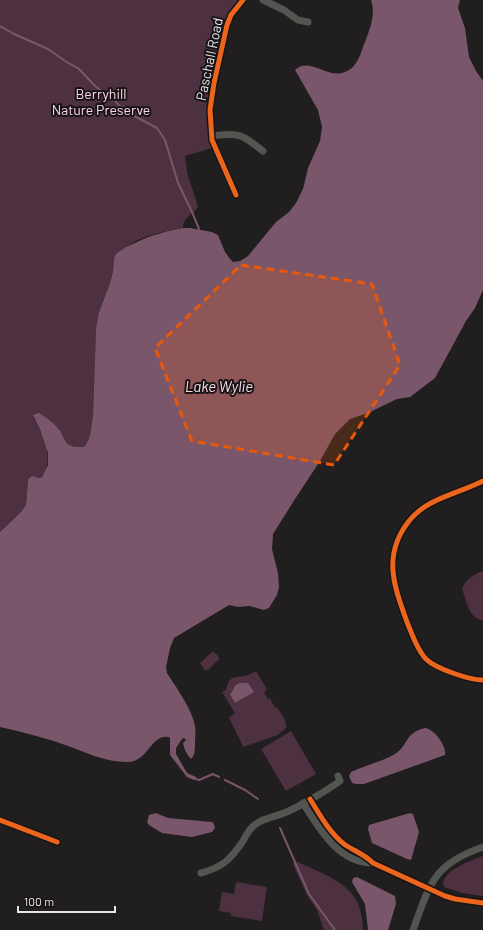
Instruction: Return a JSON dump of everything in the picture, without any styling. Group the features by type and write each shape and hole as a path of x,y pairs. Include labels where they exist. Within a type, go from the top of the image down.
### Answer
{"street":[{"name":"Paschall Road","path":"236,195 214,145 210,119 211,99 224,36 231,15 243,0"},
{"path":"263,0 284,10 298,20 308,22"},
{"path":"212,136 236,134 247,139 262,151"},
{"path":"483,481 430,504 415,514 398,538 393,554 392,571 394,586 420,652 423,656 430,663 438,667 469,678 483,680"},
{"path":"201,873 212,870 226,863 257,823 282,814 310,799 339,782 340,780 338,776"},
{"path":"310,799 326,825 335,836 348,847 365,856 373,863 428,889 455,899 483,903"},
{"path":"303,803 323,834 337,848 355,859 373,863"},
{"path":"0,820 57,842"},
{"path":"413,930 428,889 444,868 461,855 483,847"}],"highlighted area":[{"path":"241,265 372,284 400,365 334,465 192,441 155,348"}],"green space":[{"name":"Berryhill Nature Preserve","path":"0,0 241,0 235,7 212,83 212,148 185,156 187,172 198,207 184,221 183,228 161,232 138,240 126,247 114,258 113,272 99,312 96,328 93,416 88,441 84,447 74,447 69,445 61,433 33,417 44,439 48,454 46,470 42,477 28,479 26,505 21,512 0,532"},
{"path":"483,571 483,620 474,617 471,613 462,589 470,578"},
{"path":"212,652 219,657 219,659 208,670 205,670 200,663"},
{"path":"256,671 267,689 264,693 268,699 270,698 275,708 277,707 286,722 286,728 278,735 243,747 229,718 235,713 222,692 226,690 231,679 248,675"},
{"path":"291,731 316,774 286,791 261,749"},
{"path":"483,856 483,896 462,893 444,887 446,876 457,867"},
{"path":"295,862 334,879 351,893 358,903 362,915 363,930 324,930 317,910 307,895 293,864"},
{"path":"236,882 267,887 262,921 231,916 231,913 219,911 222,892 234,894"}],"water":[{"name":"Lake Wylie","path":"371,0 460,0 458,8 465,28 469,57 483,81 483,290 475,308 466,321 435,378 410,397 397,399 368,413 350,419 335,434 320,461 273,534 272,549 278,573 279,587 277,595 269,608 264,610 249,606 238,607 229,605 174,638 166,667 167,673 187,705 195,726 195,750 191,759 185,750 183,743 186,740 184,738 176,748 176,754 187,773 196,777 196,779 194,780 187,777 170,755 169,737 163,737 158,740 140,758 134,761 119,762 97,757 60,743 26,733 0,727 0,532 21,512 26,505 28,479 32,476 39,478 42,477 48,465 48,453 33,415 39,413 50,421 58,428 65,441 70,445 84,447 88,441 93,416 96,328 99,312 113,272 114,258 116,254 126,247 148,237 168,231 190,228 212,232 218,235 225,252 231,260 233,262 240,261 248,256 276,222 289,212 296,203 303,189 308,168 320,141 322,127 318,110 295,70 300,67 311,66 330,72 342,73 352,68 360,56 370,27 373,16"},
{"path":"240,683 248,683 254,692 235,703 230,694 236,685"},
{"path":"425,728 432,731 439,738 444,747 445,755 364,784 352,783 349,776 351,772 395,754 403,747 413,733"},
{"path":"156,813 168,818 212,822 215,828 212,832 192,837 162,833 149,825 147,822 149,815"},
{"path":"410,813 413,814 419,832 411,860 372,843 368,829 369,825"},
{"path":"357,877 395,896 396,904 388,930 368,930 365,904 352,882 353,878"}],"waterway":[{"path":"0,26 48,49 79,69 96,87 111,97 125,111 157,128 165,140 178,183 199,229"},
{"path":"196,779 199,780 213,774 219,777"},
{"path":"225,780 245,790 258,799"},
{"path":"280,828 309,894 335,930"}],"cycle path":[{"path":"236,195 212,140 210,110 214,83 227,25 231,15 243,0"},
{"path":"483,481 443,497 416,513 401,534 395,546 393,558 393,571 398,596 407,622 420,651 431,663 445,670 477,680 483,680"},
{"path":"310,799 325,823 334,834 344,844 373,863 445,896 483,903"},
{"path":"0,820 57,842"}]}
